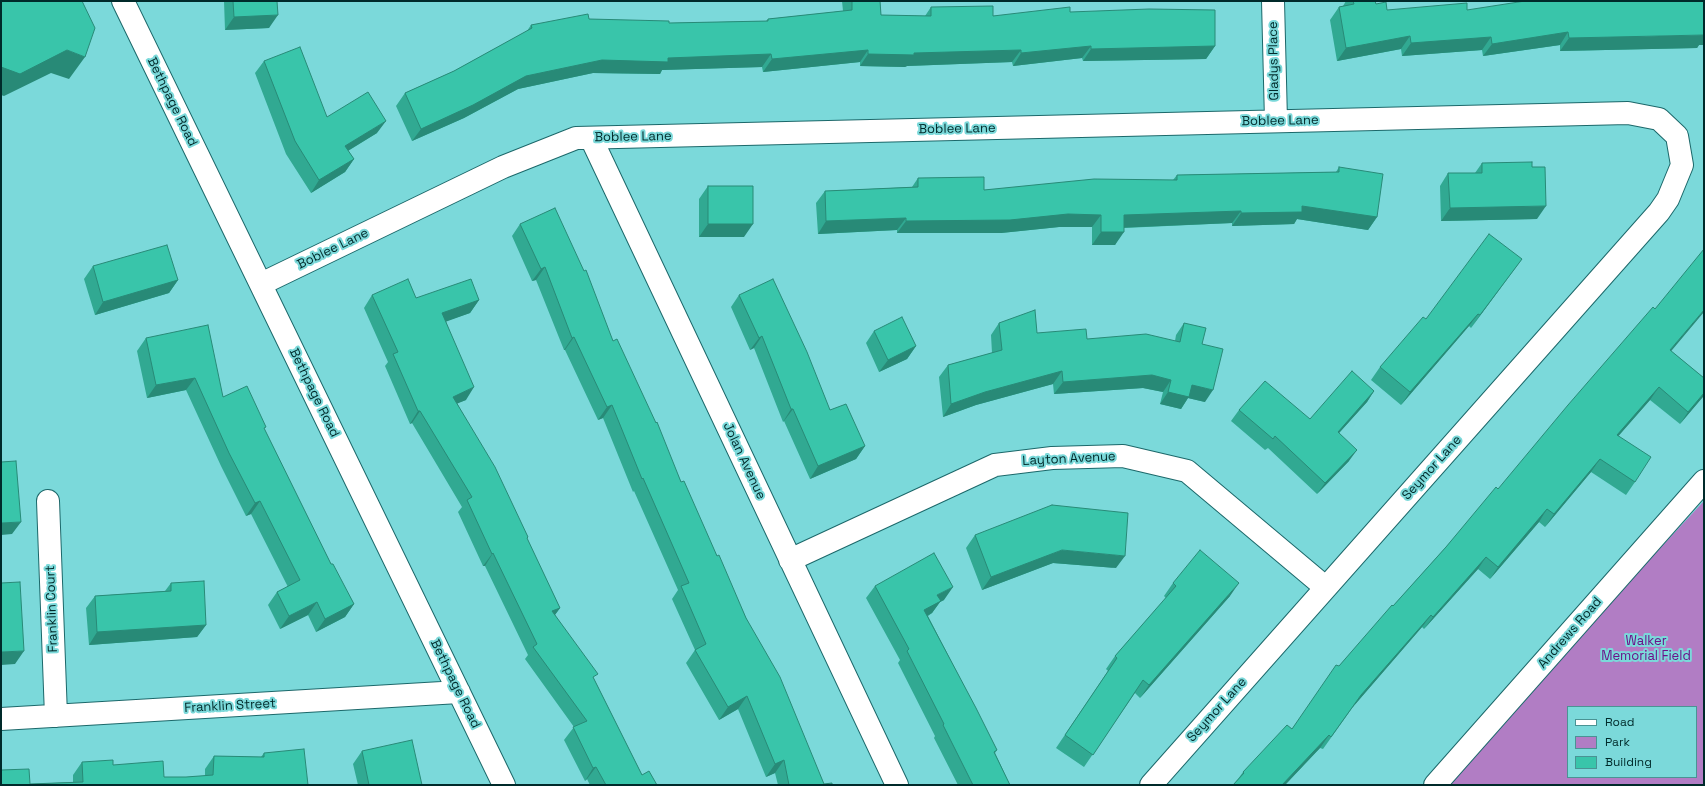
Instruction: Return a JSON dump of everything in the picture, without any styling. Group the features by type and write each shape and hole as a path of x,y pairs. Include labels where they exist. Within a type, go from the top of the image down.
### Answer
{"street":[{"name":"Bethpage Road","path":"124,1 504,785"},
{"name":"Gladys Place","path":"1273,1 1276,121"},
{"name":"Boblee Lane","path":"261,284 503,166 576,138 1628,113 1659,119 1677,136"},
{"name":"Seymor Lane","path":"1150,785 1659,212 1668,199 1682,166 1677,136"},
{"name":"Jolan Avenue","path":"591,138 897,785"},
{"name":"Layton Avenue","path":"790,560 995,465 1052,458 1123,456 1187,471 1325,588"},
{"name":"Andrews Road","path":"1435,785 1704,480"},
{"name":"Franklin Court","path":"48,501 56,716"},
{"name":"Franklin Street","path":"1,719 459,692"}],"green space":[{"name":"Walker Memorial Field","path":"1704,501 1704,785 1440,785"}],"building":[{"path":"1,1 82,1 95,28 85,57 67,50 20,74 1,67"},
{"path":"233,1 277,1 278,15 234,17"},
{"path":"852,1 880,1 881,15 931,16 931,7 993,6 993,16 1070,7 1070,12 1149,9 1215,10 1215,46 1091,49 1091,46 1021,53 1021,50 914,53 914,55 868,54 868,50 772,59 771,54 668,58 668,62 602,60 526,76 473,105 421,129 405,93 454,71 532,28 531,25 588,14 589,19 669,21 669,23 768,21 768,19 852,10"},
{"path":"1353,1 1375,1 1376,4 1386,2 1387,10 1467,3 1467,10 1525,1 1704,1 1704,35 1569,38 1568,32 1492,44 1491,37 1411,43 1410,36 1346,48 1339,7 1354,4"},
{"path":"300,47 327,117 368,92 386,121 345,146 354,159 319,180 295,141 264,61"},
{"path":"1532,162 1532,167 1545,167 1546,206 1450,208 1448,173 1482,173 1482,163"},
{"path":"1339,167 1383,174 1377,217 1302,206 1302,212 1241,213 1241,211 1124,215 1124,232 1101,232 1101,215 1068,214 1010,220 906,221 906,218 826,221 825,191 918,187 918,178 984,177 984,190 1094,179 1177,180 1177,175 1339,172"},
{"path":"708,186 753,186 753,224 708,224"},
{"path":"555,208 584,271 586,270 613,341 617,339 656,423 657,422 681,482 684,481 717,556 719,555 746,618 780,677 824,784 832,783 832,785 789,785 784,760 775,764 747,696 728,707 695,650 706,644 681,586 689,583 643,478 642,479 612,405 607,407 574,337 572,338 545,267 541,269 520,224"},
{"path":"1489,234 1522,259 1480,315 1478,314 1410,392 1380,367 1423,317 1426,319"},
{"path":"167,245 178,280 103,302 93,266"},
{"path":"1704,249 1704,310 1670,350 1704,378 1704,393 1688,412 1659,387 1617,435 1651,457 1635,482 1600,459 1554,514 1547,509 1498,567 1486,557 1433,617 1431,615 1361,695 1331,737 1329,735 1282,785 1233,785 1244,773 1243,772 1287,725 1292,729 1336,665 1339,666 1392,605 1393,606 1446,547 1496,487 1498,489 1653,307 1655,309"},
{"path":"408,279 416,298 471,279 479,300 442,313 474,387 453,397 495,467 528,537 527,538 560,608 552,611 598,674 593,677 642,775 649,771 657,785 606,785 596,767 593,768 573,727 587,721 533,647 537,644 467,500 472,497 420,411 418,411 393,354 398,352 372,295"},
{"path":"773,279 807,352 830,410 846,404 865,446 818,466 793,409 791,409 762,336 759,338 739,295"},
{"path":"1035,310 1037,333 1086,329 1087,339 1146,334 1180,342 1184,323 1206,328 1202,344 1223,349 1213,390 1192,385 1189,397 1168,392 1171,380 1152,375 1063,382 1062,371 985,392 951,404 948,365 1002,350 999,323"},
{"path":"902,317 916,346 888,360 874,331"},
{"path":"208,325 223,397 247,386 266,427 264,428 331,564 333,564 354,604 325,619 317,602 289,616 277,592 300,580 260,501 255,503 229,453 195,378 156,385 146,338"},
{"path":"1352,371 1374,391 1338,432 1357,450 1325,483 1275,436 1273,439 1239,410 1265,381 1310,419"},
{"path":"16,461 21,522 1,523 1,462"},
{"path":"1052,505 1128,513 1125,556 1062,550 991,577 975,535"},
{"path":"1200,550 1239,583 1149,685 1143,680 1093,755 1065,735 1117,658 1115,656 1176,586 1173,583"},
{"path":"934,553 953,587 937,595 941,601 924,610 997,750 994,752 1010,785 973,785 907,651 909,649 875,586"},
{"path":"204,581 206,625 97,632 95,596 171,591 171,583"},
{"path":"20,582 24,651 1,652 1,583"},
{"path":"412,740 422,785 369,785 362,751"},
{"path":"304,749 308,785 1,785 1,770 29,769 30,784 83,782 82,762 113,760 113,765 163,761 164,777 213,775 214,756 264,757 264,753"}]}
